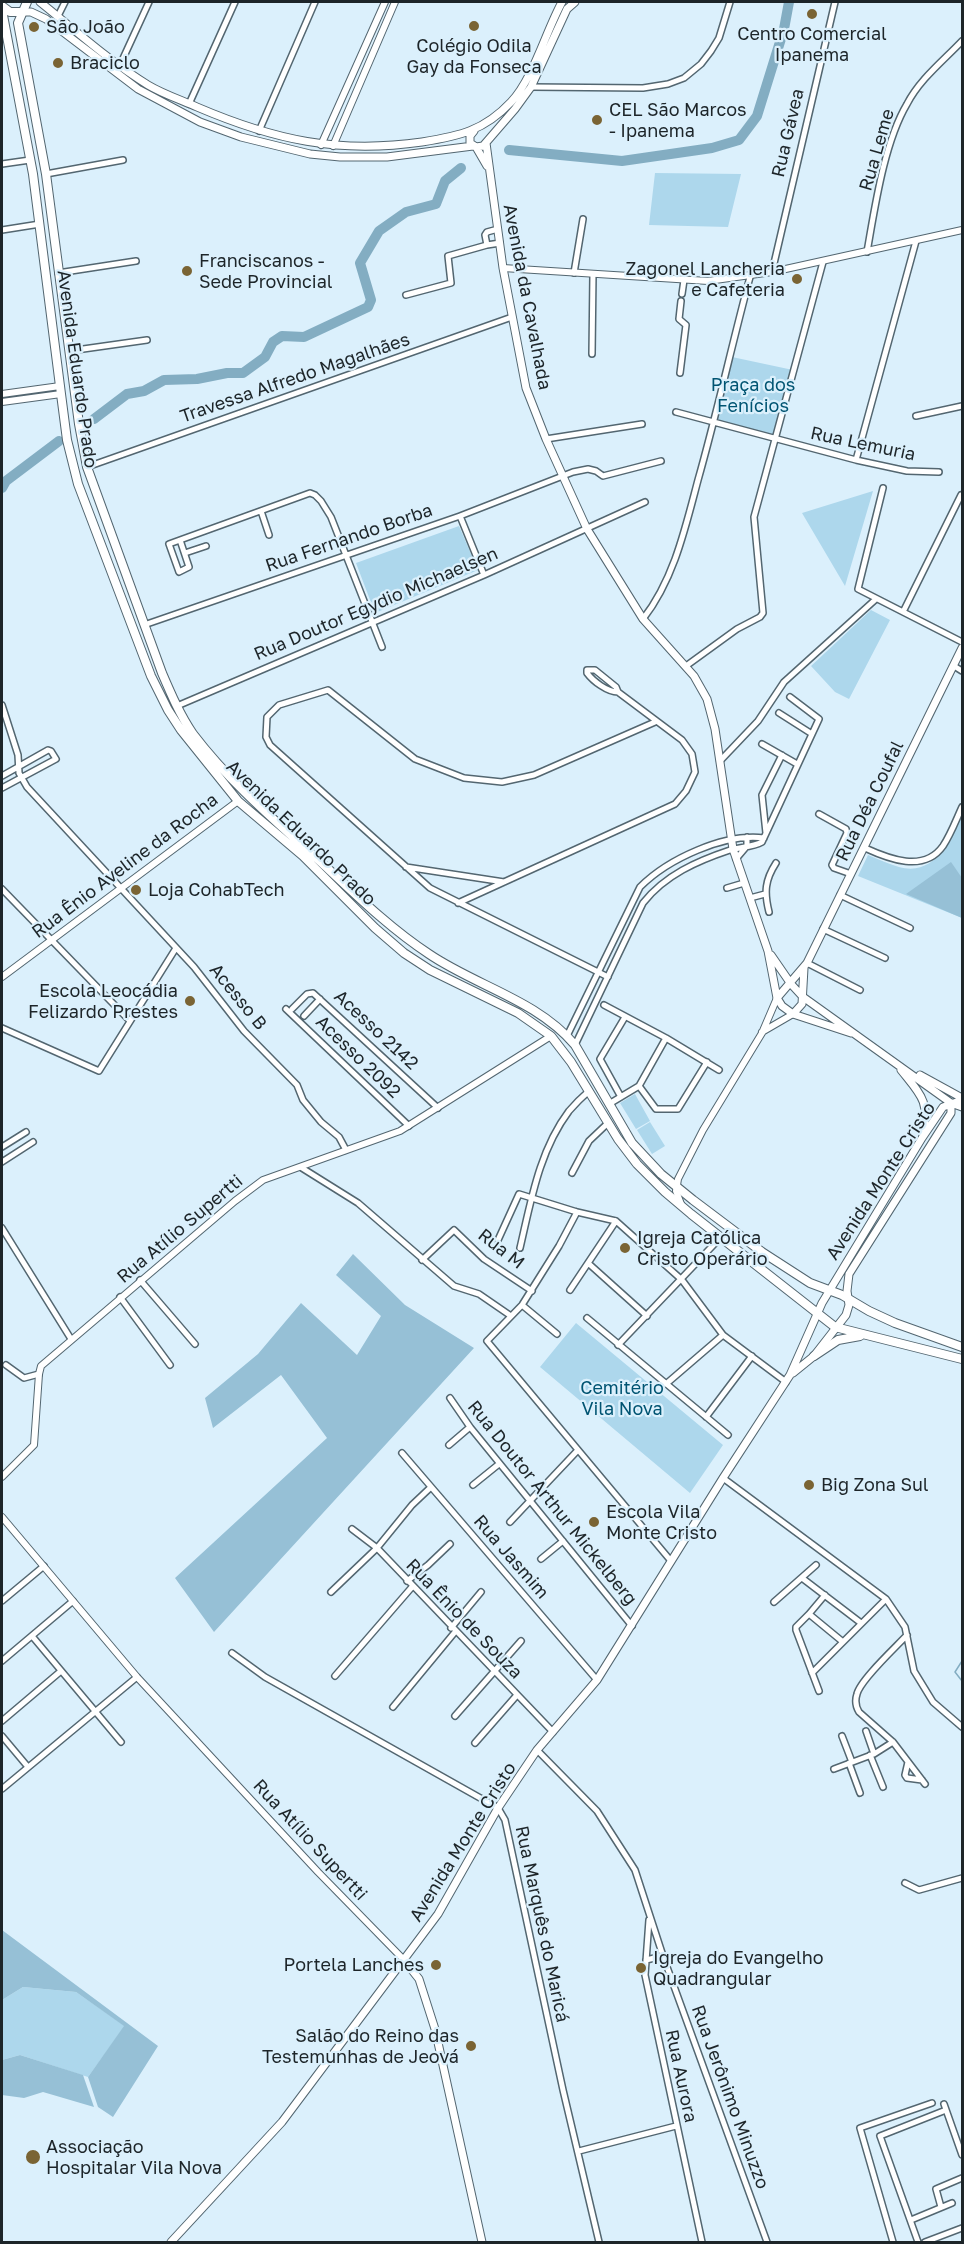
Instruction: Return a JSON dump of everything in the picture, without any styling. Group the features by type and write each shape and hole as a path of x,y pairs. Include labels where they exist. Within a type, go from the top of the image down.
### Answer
{"main road":[{"name":"Avenida Eduardo Prado","path":"27,2 18,23 46,174 58,273 87,467 144,626 177,706 193,733 246,794 382,919 428,953 522,1003 567,1036 575,1045 639,1151 676,1186 762,1252 810,1283 849,1299 895,1323 963,1347"},
{"path":"40,2 149,86 259,131 333,146 397,146 475,130 486,133 487,142"},
{"path":"474,146 469,140 475,130 512,101 522,87 562,2"},
{"path":"2,8 10,12 31,12 46,19 138,89 200,122 241,137 310,154 340,157 387,157 474,146 487,142 531,87 567,9 575,2"},
{"name":"Avenida Eduardo Prado","path":"2,8 30,160 43,244 60,390 78,484 151,676 181,730 238,801 303,856 375,928 421,964 518,1013 551,1036 637,1164 683,1207 721,1238 835,1327 963,1359"},
{"name":"Avenida da Cavalhada","path":"487,142 488,167 503,268 526,388 546,439 587,529 643,619 686,666 707,699 715,729 730,838 768,951 777,998 782,1006 793,1014 851,1033"},
{"name":"Avenida da Cavalhada","path":"474,146 488,167"},
{"path":"43,244 51,246 56,255"},
{"path":"60,390 68,387 73,376"},
{"name":"Rua Déa Coufal","path":"777,998 804,968 963,648"},
{"path":"238,801 246,794"},
{"path":"238,801 250,803 265,812"},
{"path":"375,928 382,919"},
{"name":"Avenida da Cavalhada","path":"768,951 790,984 803,997 951,1103 963,1107"},
{"path":"421,964 428,953"},
{"path":"779,968 787,972 804,968"},
{"name":"Rua Déa Coufal","path":"793,1014 799,1009 803,997 804,968"},
{"path":"896,1063 920,1094 926,1107 927,1118 922,1138"},
{"name":"Avenida da Cavalhada","path":"896,1063 963,1099"},
{"path":"924,1078 944,1094 951,1103 963,1099"},
{"name":"Avenida Monte Cristo","path":"171,2242 282,2122 404,1960 451,1893 498,1808 537,1750 597,1680 788,1378 822,1303 922,1138 943,1107 951,1103 951,1113 849,1274 846,1291 849,1299 846,1315 814,1356 788,1378"},
{"path":"814,1356 838,1340 864,1335"},
{"name":"Rua Atílio Supertti","path":"404,1960 419,1979 435,2029 482,2242"}],"street":[{"path":"58,16 65,2"},
{"path":"120,65 148,2"},
{"path":"189,104 235,2"},
{"path":"259,131 315,2"},
{"path":"321,145 385,2"},
{"path":"333,146 395,2"},
{"path":"531,87 644,88 668,84 684,78 701,64 719,38 730,2"},
{"name":"Rua Gávea","path":"772,272 835,2"},
{"name":"Rua Leme","path":"867,252 887,158 907,103 927,75 963,41"},
{"path":"2,62 12,59"},
{"path":"359,62 367,66"},
{"path":"2,164 30,160"},
{"path":"46,174 123,160"},
{"path":"574,273 583,219"},
{"path":"2,230 40,224"},
{"path":"487,245 486,233 498,229"},
{"path":"503,268 708,281 750,277 963,230"},
{"path":"856,460 916,241"},
{"path":"406,295 450,284 452,280 448,256 500,243"},
{"path":"58,273 136,261"},
{"path":"686,666 737,628 762,616 760,558 754,517 823,262"},
{"path":"592,354 593,274"},
{"path":"643,619 663,589 682,542 750,277"},
{"path":"680,373 686,325 685,321 679,319 684,280"},
{"name":"Travessa Alfredo Magalhães","path":"87,467 512,317"},
{"path":"69,351 147,340"},
{"path":"2,394 60,390"},
{"path":"2,402 60,390"},
{"path":"11,393 12,400"},
{"path":"916,416 963,406"},
{"name":"Rua Lemuria","path":"676,412 856,460 907,471 939,472"},
{"path":"546,439 642,424"},
{"name":"Rua Fernando Borba","path":"144,626 460,516 562,476 588,470 596,471 603,476 662,461"},
{"path":"883,488 858,589 963,642"},
{"path":"180,540 189,567 179,572 168,546 180,540 310,493 315,495 331,518 382,647"},
{"path":"903,612 961,495"},
{"name":"Rua Doutor Egydio Michaelsen","path":"177,706 372,623 645,502"},
{"path":"261,511 269,535"},
{"path":"460,516 484,574"},
{"path":"185,553 206,546"},
{"path":"720,760 758,721 784,682 876,599"},
{"path":"954,666 963,670"},
{"path":"458,903 675,804 686,791 695,772 692,754 682,740 618,693 611,692 591,678 587,670 594,670 616,687 618,693"},
{"path":"608,977 430,888 270,745 266,737 267,717 274,708 328,690 415,759 464,778 502,782 534,775 655,722"},
{"path":"575,1045 643,903 656,887 678,871 733,849 760,844 819,717 790,697"},
{"path":"2,705 18,755 21,778"},
{"path":"779,713 812,734"},
{"path":"762,744 797,764"},
{"path":"2,777 50,750 56,759 2,789"},
{"path":"765,835 762,795 782,755"},
{"name":"Acesso B","path":"21,778 200,974 244,1032 297,1085 303,1100 321,1122 339,1137 346,1150"},
{"name":"Rua Ênio Aveline da Rocha","path":"2,977 238,801"},
{"path":"865,848 901,862 927,859 944,845 963,807"},
{"path":"819,814 846,829 847,833 832,865 834,868 851,874"},
{"path":"567,1036 640,886 654,873 677,860 730,838 765,835"},
{"path":"736,859 747,846 747,837"},
{"path":"769,912 765,894 767,878 776,863"},
{"path":"405,867 506,883"},
{"path":"727,888 744,883"},
{"path":"2,889 130,1021"},
{"path":"750,898 765,894"},
{"path":"840,895 910,928"},
{"path":"823,929 885,958"},
{"path":"2,1028 99,1071 176,948"},
{"path":"804,968 860,990"},
{"name":"Acesso 2142","path":"289,1009 309,993 320,999 438,1108"},
{"name":"Rua Déa Coufal","path":"676,1186 703,1131 762,1033 777,998"},
{"path":"304,1016 320,999"},
{"path":"604,1005 719,1070"},
{"name":"Acesso 2092","path":"289,1009 409,1126"},
{"name":"Rua Déa Coufal","path":"762,1033 793,1014"},
{"path":"619,1097 600,1059 625,1017"},
{"name":"Rua Atílio Supertti","path":"6,1365 20,1376 29,1378 39,1374 41,1366 120,1297 263,1180 302,1168 409,1126 551,1036"},
{"path":"609,1104 639,1086 666,1038"},
{"path":"639,1086 657,1110 678,1109 707,1062"},
{"path":"520,1248 532,1198 549,1144 569,1110 589,1091"},
{"path":"572,1173 589,1141 608,1123"},
{"path":"2,1147 26,1132"},
{"path":"2,1162 33,1142"},
{"path":"302,1168 358,1203 454,1286 479,1294 511,1316"},
{"path":"676,1186 683,1207"},
{"path":"498,1240 519,1194 616,1221 682,1280 723,1335 788,1378"},
{"path":"577,1212 532,1291 522,1305 487,1341 671,1561"},
{"path":"570,1290 616,1221"},
{"path":"2,1227 71,1340"},
{"name":"Rua M","path":"422,1260 454,1230 484,1259 532,1291"},
{"path":"618,1345 721,1238"},
{"path":"588,1263 647,1316"},
{"path":"141,1280 195,1344"},
{"path":"120,1297 170,1365"},
{"path":"522,1305 557,1334"},
{"path":"587,1318 729,1435"},
{"path":"666,1384 723,1335"},
{"path":"706,1417 752,1356"},
{"path":"2,1477 34,1445 39,1374"},
{"name":"Rua Doutor Arthur Mickelberg","path":"450,1398 499,1464 632,1626"},
{"path":"448,1444 470,1427"},
{"path":"510,1522 578,1450"},
{"name":"Rua Jasmim","path":"402,1453 597,1680"},
{"path":"473,1485 499,1464"},
{"path":"723,1478 886,1599 906,1627 914,1671 933,1702 963,1727"},
{"path":"331,1592 376,1548 412,1505 430,1488"},
{"name":"Rua Atílio Supertti","path":"2,1517 137,1677 318,1872 404,1960"},
{"name":"Rua Ênio de Souza","path":"352,1529 376,1548 553,1732"},
{"path":"541,1559 563,1541"},
{"path":"407,1581 450,1544"},
{"path":"774,1602 816,1565"},
{"path":"2,1601 44,1566"},
{"path":"802,1578 861,1623"},
{"path":"336,1676 412,1587"},
{"path":"393,1707 482,1592"},
{"path":"819,1691 796,1627 825,1595"},
{"path":"812,1673 886,1599"},
{"path":"2,1661 73,1601"},
{"path":"809,1614 843,1642"},
{"path":"907,1635 856,1692 856,1706 859,1712 893,1742 908,1762 923,1782 907,1778 905,1775 908,1762"},
{"path":"32,1636 121,1742"},
{"path":"455,1716 521,1641"},
{"name":"Rua Marquês do Maricá","path":"232,1653 265,1677 498,1808 505,1820 563,2090 599,2242"},
{"path":"2,1721 61,1671"},
{"path":"2,1789 137,1677"},
{"path":"475,1743 517,1695"},
{"path":"866,1731 883,1787"},
{"path":"2,1736 28,1767"},
{"path":"842,1736 860,1792"},
{"path":"834,1769 872,1754 893,1742"},
{"name":"Rua Jerônimo Minuzzo","path":"537,1750 597,1811 635,1870 663,1956 767,2242"},
{"path":"905,1883 919,1890 963,1878"},
{"name":"Rua Aurora","path":"649,1915 645,1976 702,2242"},
{"path":"646,1960 663,1956"},
{"path":"893,2242 860,2128 932,2103"},
{"path":"918,2242 911,2220 894,2185 880,2139 881,2135 945,2107 963,2156"},
{"path":"579,2151 676,2126"},
{"path":"941,2207 936,2189 963,2178"},
{"path":"911,2220 952,2203"},
{"path":"926,2242 963,2229"}],"green space":[{"path":"655,173 741,174 728,227 649,225"},
{"name":"Praça dos Fenícios","path":"732,357 793,370 774,437 716,421"},
{"path":"873,491 845,586 802,513"},
{"path":"459,526 478,570 375,613 356,563"},
{"path":"871,610 890,620 849,699 835,692 811,666"},
{"path":"962,815 962,918 858,876 868,855 899,867 912,869 932,862 946,845"},
{"path":"635,1094 650,1121 636,1129 620,1103"},
{"path":"650,1122 665,1146 652,1154 637,1130"},
{"name":"Cemitério Vila Nova","path":"576,1323 723,1445 690,1493 540,1367"},
{"path":"23,1987 76,1992 125,2026 88,2077 20,2055 2,2060 2,2000"}],"shaded area":[{"path":"951,862 962,878 962,918 906,894"},
{"path":"353,1254 405,1305 474,1348 214,1632 175,1578 327,1438 281,1375 213,1428 205,1398 258,1354 301,1303 357,1355 381,1316 336,1275"},
{"path":"2,1930 158,2046 113,2117 98,2107 88,2077 124,2026 76,1992 23,1987 2,2000"},
{"path":"20,2055 83,2075 94,2107 43,2092 24,2098 2,2095 2,2060"}],"waterway":[{"path":"509,150 622,161 712,148 739,140 757,116 784,29 789,2"},
{"path":"94,419 127,394 144,391 164,380 197,379 227,373 243,373 265,357 273,342 282,336 304,337 368,307 371,300 360,263 379,231 406,212 436,204 445,181 461,168"},
{"path":"2,488 6,481 59,441"},
{"path":"962,1661 955,1672 962,1681"}],"place":[{"name":"Centro Comercial Ipanema","path":"812,14"},
{"name":"Colégio Odila Gay da Fonseca","path":"474,26"},
{"name":"São João","path":"34,27"},
{"name":"Braciclo","path":"58,63"},
{"name":"CEL São Marcos - Ipanema","path":"597,120"},
{"name":"Franciscanos - Sede Provincial","path":"187,271"},
{"name":"Zagonel Lancheria e Cafeteria","path":"797,279"},
{"name":"Loja CohabTech","path":"136,890"},
{"name":"Escola Leocádia Felizardo Prestes","path":"190,1001"},
{"name":"Igreja Católica Cristo Operário","path":"625,1248"},
{"name":"Big Zona Sul","path":"809,1485"},
{"name":"Escola Vila Monte Cristo","path":"594,1522"},
{"name":"Portela Lanches","path":"436,1965"},
{"name":"Igreja do Evangelho Quadrangular","path":"641,1968"},
{"name":"Salão do Reino das Testemunhas de Jeová","path":"471,2046"},
{"name":"Associação Hospitalar Vila Nova","path":"33,2157"}]}
